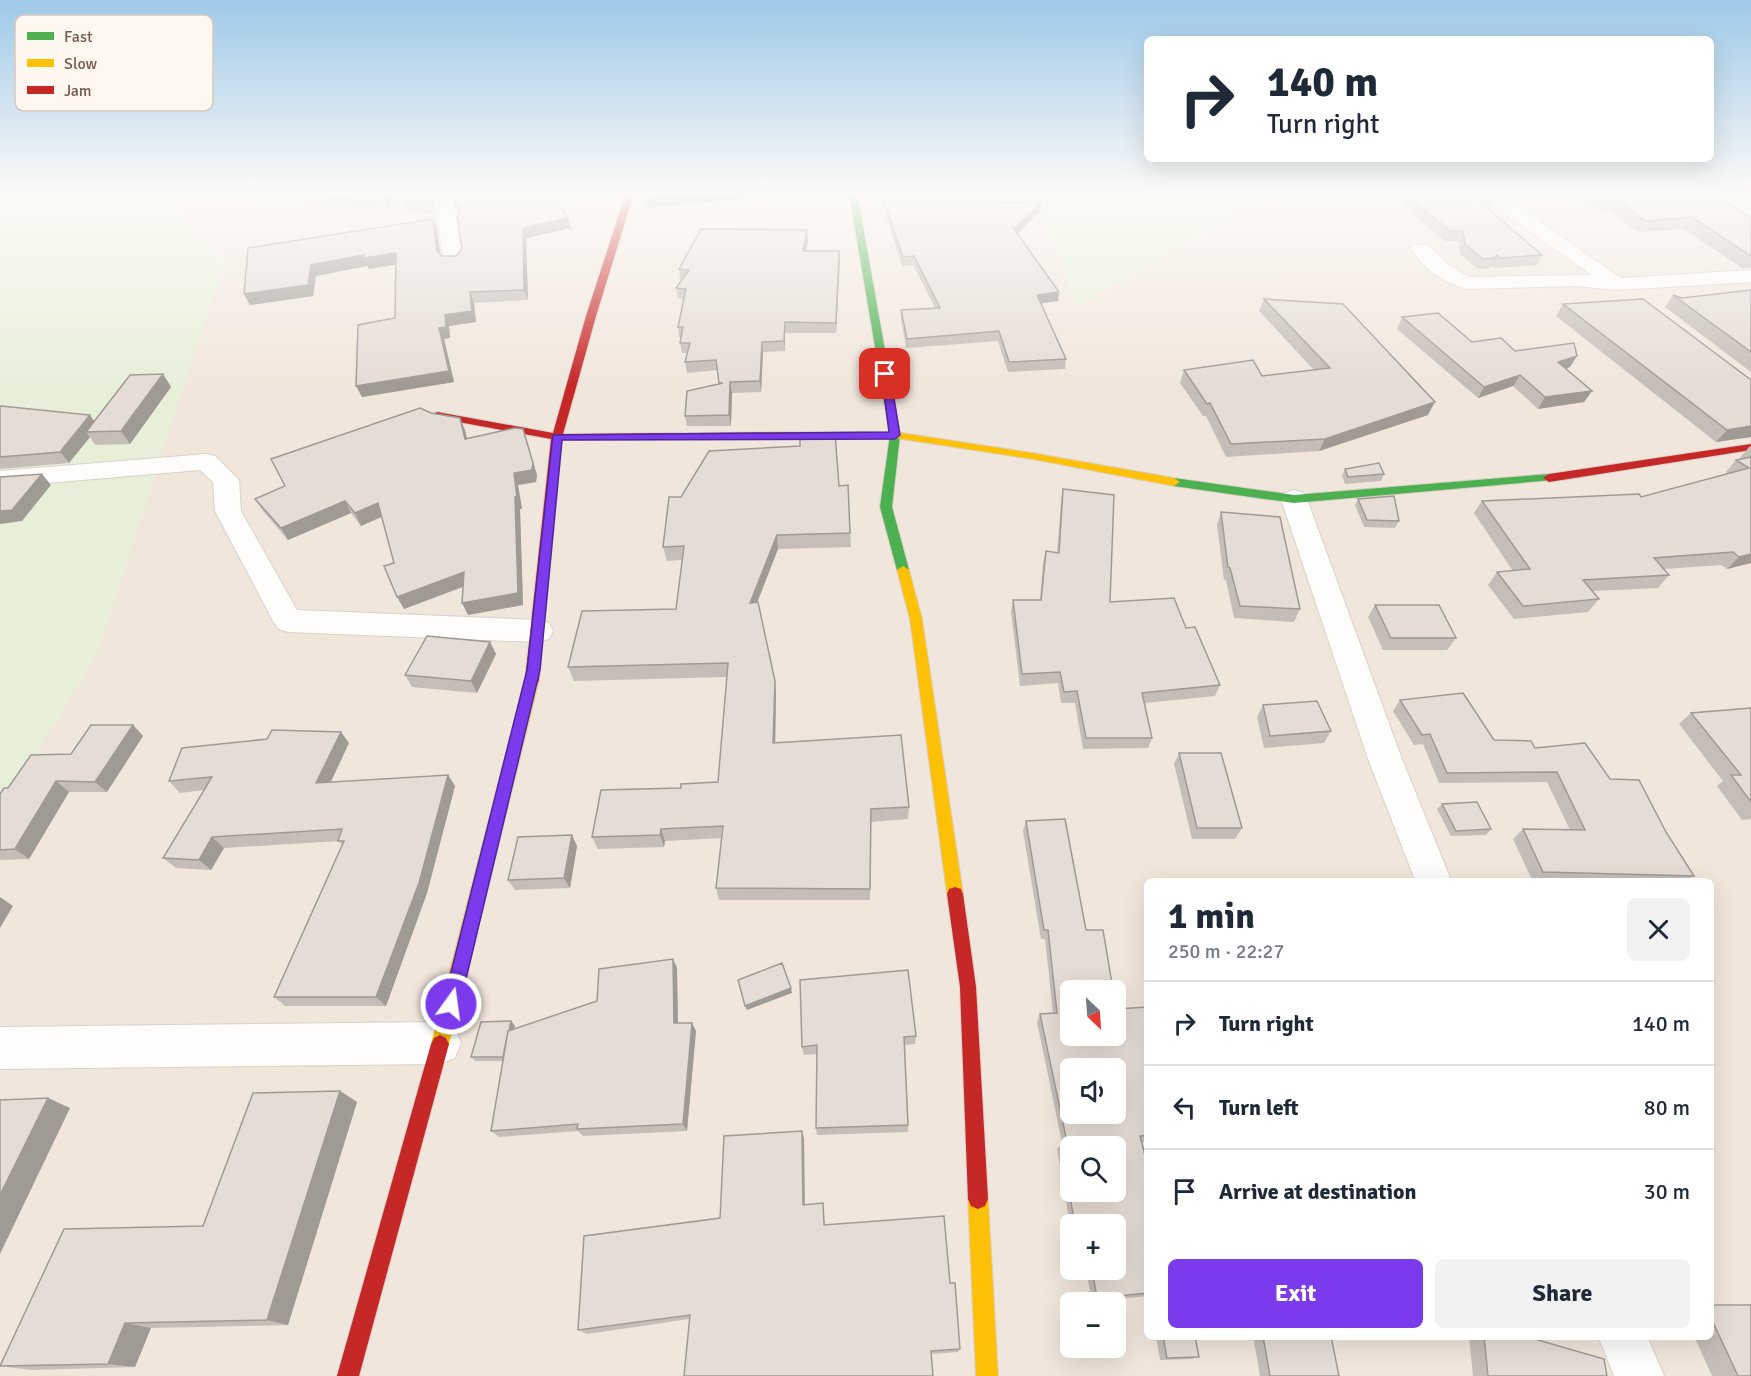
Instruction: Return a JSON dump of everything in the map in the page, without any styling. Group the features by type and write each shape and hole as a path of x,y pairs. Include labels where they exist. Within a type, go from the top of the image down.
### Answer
{"street":[{"path":"348,1376 440,1043 534,670 557,437 610,257"},
{"path":"864,257 895,435 886,507 916,619 968,987 987,1376"},
{"path":"1429,257 1442,271 1454,279 1467,283 1577,280 1617,284 1751,276"},
{"path":"1578,257 1644,305"},
{"path":"437,415 557,437 895,435 1032,456 1208,488 1294,499 1573,476 1751,447"},
{"path":"0,479 206,462 226,480 228,511 288,621 538,632"},
{"path":"1294,499 1385,759 1432,878"},
{"path":"0,1048 440,1043"},
{"path":"1624,1340 1639,1376"}],"shaded area":[{"path":"221,257 1058,257 1076,307 1162,257 1751,257 1751,1376 0,1376 0,816 225,261"}],"green space":[{"path":"0,257 222,257 225,260 97,653 0,816"},
{"path":"1058,257 1162,257 1076,307"}],"building":[{"path":"247,257 352,257 311,265 308,285 244,294"},
{"path":"396,257 523,257 524,290 470,292 472,311 445,315 446,327 439,328 449,371 356,386 358,325 395,318"},
{"path":"685,257 839,257 836,323 785,322 784,341 762,342 760,381 730,382 729,415 685,416 687,391 723,383 719,383 716,360 685,362 690,343 680,343 683,327 678,327 686,289 676,288 689,270 679,269"},
{"path":"915,257 1034,257 1059,292 1037,295 1066,359 1009,362 999,331 907,339 901,310 940,308"},
{"path":"1751,290 1751,352 1673,295 1682,298"},
{"path":"1264,299 1343,304 1435,402 1325,439 1231,444 1210,403 1207,404 1184,370 1253,360 1262,376 1330,368"},
{"path":"1643,299 1751,380 1751,426 1727,430 1563,304"},
{"path":"1438,313 1472,342 1501,338 1515,351 1574,343 1577,356 1558,362 1592,391 1545,397 1520,375 1484,387 1402,317"},
{"path":"163,374 121,431 86,432 130,375"},
{"path":"1,406 90,415 60,452 0,457"},
{"path":"420,408 431,413 460,418 465,439 515,428 523,429 533,463 532,470 514,473 517,497 515,497 518,593 462,603 464,572 397,597 384,566 394,563 378,503 355,513 345,501 281,528 255,499 285,486 271,459"},
{"path":"835,433 839,486 848,485 850,533 777,535 750,603 758,602 775,681 773,743 901,735 909,807 871,809 870,889 716,888 723,826 661,829 660,835 592,837 601,790 681,788 681,784 718,782 728,663 568,667 582,611 676,609 684,546 663,547 669,497 681,497 709,451 800,446 800,435"},
{"path":"1751,457 1751,554 1739,557 1733,552 1654,558 1669,575 1583,580 1599,599 1523,606 1497,572 1530,569 1482,501 1639,494 1641,497 1749,468 1736,460"},
{"path":"1379,463 1384,474 1348,477 1345,469"},
{"path":"42,474 12,510 0,511 0,477"},
{"path":"1063,489 1114,495 1110,602 1174,598 1186,628 1195,627 1220,685 1142,693 1152,738 1086,738 1077,691 1064,692 1060,672 1022,674 1013,600 1041,600 1046,551 1059,553"},
{"path":"1394,496 1399,521 1367,520 1358,499"},
{"path":"1221,512 1280,517 1300,609 1240,606 1228,567"},
{"path":"1375,605 1439,605 1456,638 1391,638"},
{"path":"427,636 490,642 471,681 405,675"},
{"path":"1463,693 1494,740 1531,741 1535,748 1585,743 1610,779 1639,780 1666,832 1694,876 1543,872 1523,829 1585,830 1557,772 1447,773 1430,734 1422,735 1400,700"},
{"path":"1317,701 1331,731 1270,736 1263,705"},
{"path":"1751,708 1751,802 1731,775 1741,775 1691,713"},
{"path":"91,725 133,725 95,782 56,781 15,849 0,850 0,794 4,788 8,788 31,755 71,754"},
{"path":"272,730 341,732 316,783 448,775 419,883 376,997 274,997 344,841 338,841 342,829 212,837 199,860 163,858 212,777 169,781 182,748 267,739"},
{"path":"1179,753 1221,753 1242,828 1197,828"},
{"path":"1477,802 1491,829 1456,831 1442,804"},
{"path":"1065,819 1086,930 1103,930 1111,980 1060,980 1060,1046 1126,1046 1126,1008 1144,1007 1144,1136 1140,1136 1144,1152 1144,1293 1126,1295 1126,1292 1096,1292 1094,1280 1126,1280 1126,1214 1073,1214 1071,1202 1126,1202 1126,1136 1066,1136 1063,1124 1126,1124 1126,1058 1060,1058 1060,1109 1040,1014 1057,1013 1048,930 1044,930 1026,821"},
{"path":"572,835 564,878 508,880 518,837"},
{"path":"673,959 674,1023 692,1023 683,1124 577,1129 578,1124 491,1131 508,1031 597,1001 599,969"},
{"path":"782,963 791,988 745,1006 738,980"},
{"path":"908,970 916,1036 904,1037 908,1125 816,1128 817,1045 802,1047 800,980"},
{"path":"511,1021 503,1057 471,1057 481,1022"},
{"path":"340,1091 267,1320 125,1323 108,1364 0,1366 64,1229 203,1226 253,1093"},
{"path":"48,1098 0,1195 0,1100"},
{"path":"802,1131 803,1205 823,1203 824,1225 944,1216 950,1283 955,1283 960,1349 931,1351 933,1376 684,1376 690,1315 578,1330 584,1236 720,1218 724,1136"},
{"path":"1714,1305 1751,1305 1751,1376 1738,1376 1714,1324"},
{"path":"1164,1340 1196,1340 1199,1357 1167,1358"},
{"path":"1264,1340 1332,1340 1339,1376 1270,1376"},
{"path":"1484,1340 1538,1340 1604,1359 1607,1376 1488,1376"}],"traffic: fast":[{"path":"864,257 895,435 886,507 903,570"},
{"path":"1174,482 1294,499 1549,478"}],"traffic: slow":[{"path":"820,435 895,435 1032,456 1174,482"},
{"path":"903,570 916,619 955,894"},
{"path":"440,1044 532,680"},
{"path":"978,1199 987,1376"}],"traffic: jam":[{"path":"532,680 557,437 610,257"},
{"path":"437,415 557,437 820,435"},
{"path":"1549,478 1751,447"},
{"path":"955,894 968,987 978,1199"},
{"path":"348,1376 440,1044"}],"route":[{"path":"451,1004 534,670 557,437 895,435 885,374"}]}
